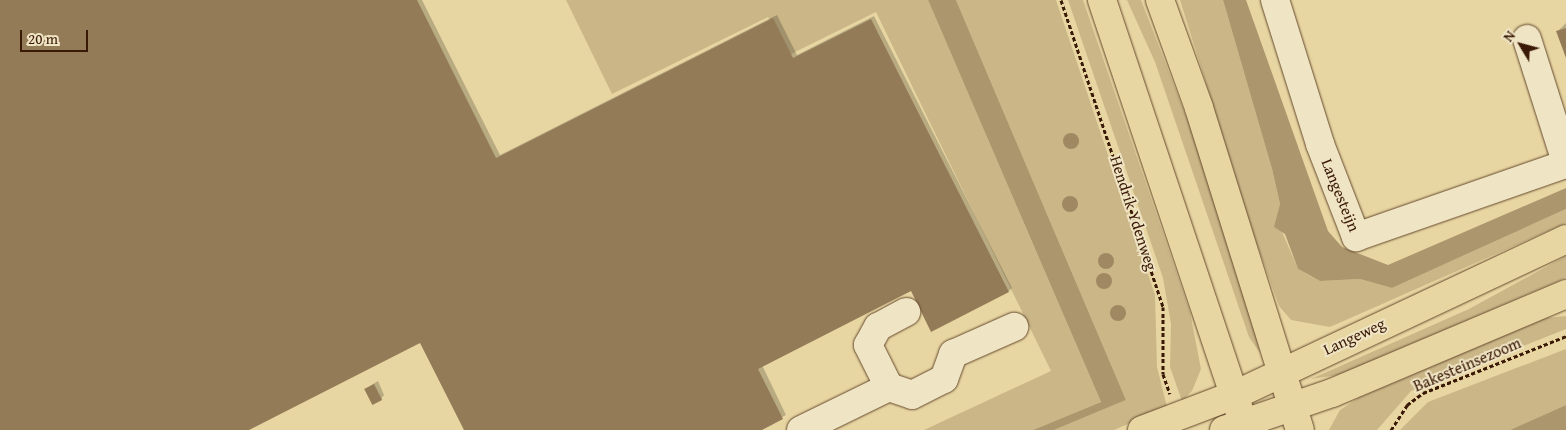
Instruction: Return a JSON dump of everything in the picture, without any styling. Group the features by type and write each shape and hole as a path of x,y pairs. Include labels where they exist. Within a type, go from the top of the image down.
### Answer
{"main road":[{"path":"1102,0 1237,394 1238,427 1297,419 1566,294"},
{"path":"1160,0 1284,370 1297,419"},
{"name":"Langeweg","path":"1142,430 1178,414 1237,394 1284,370 1566,239"}],"street":[{"name":"Langesteijn","path":"1274,0 1320,144 1356,237 1566,163 1559,120 1527,39"},
{"path":"906,312 878,327 868,345 889,387 912,395 944,379 953,354 1014,327"},
{"path":"800,430 889,387"}],"path":[{"name":"Hendrik Ydenweg","path":"1061,0 1163,307 1163,374 1178,414"},
{"name":"Bakesteinsezoom","path":"1391,430 1407,404 1423,393 1566,336"}],"shaded area":[{"path":"566,0 928,0 1101,402 1033,430 924,430 1051,371 876,12 787,56 768,17 612,94"},
{"path":"928,0 956,0 1126,400 1054,430 1033,430 1101,402"},
{"path":"956,0 1056,0 1155,295 1157,367 1167,407 1114,430 1054,430 1126,400"},
{"path":"1068,0 1083,0 1190,312 1201,369 1192,391 1182,401 1170,367 1171,324 1163,278"},
{"path":"1127,0 1141,0 1191,129 1245,292 1260,353 1249,337 1155,62"},
{"path":"1180,0 1223,0 1272,169 1280,204 1277,220 1298,269 1308,275 1320,281 1360,279 1392,288 1566,209 1566,223 1330,327 1291,320 1279,306 1256,242"},
{"path":"1223,0 1246,0 1328,231 1342,247 1388,265 1566,188 1566,209 1392,288 1360,279 1320,281 1298,269 1285,234 1274,227 1280,204 1272,169"},
{"path":"1566,256 1566,278 1338,375 1311,379 1469,309"},
{"path":"1566,316 1566,329 1411,391 1377,430 1329,430 1340,410 1360,397 1545,318"},
{"path":"1566,349 1566,405 1510,430 1400,430 1428,402"},
{"path":"1566,405 1566,430 1510,430"}],"building":[{"path":"0,0 417,0 496,158 773,18 793,58 871,19 1009,292 931,332 911,291 758,369 783,419 762,430 464,430 420,343 249,430 0,430"},
{"path":"1566,28 1566,58 1556,31"},
{"path":"374,384 382,400 372,405 364,389"}]}
